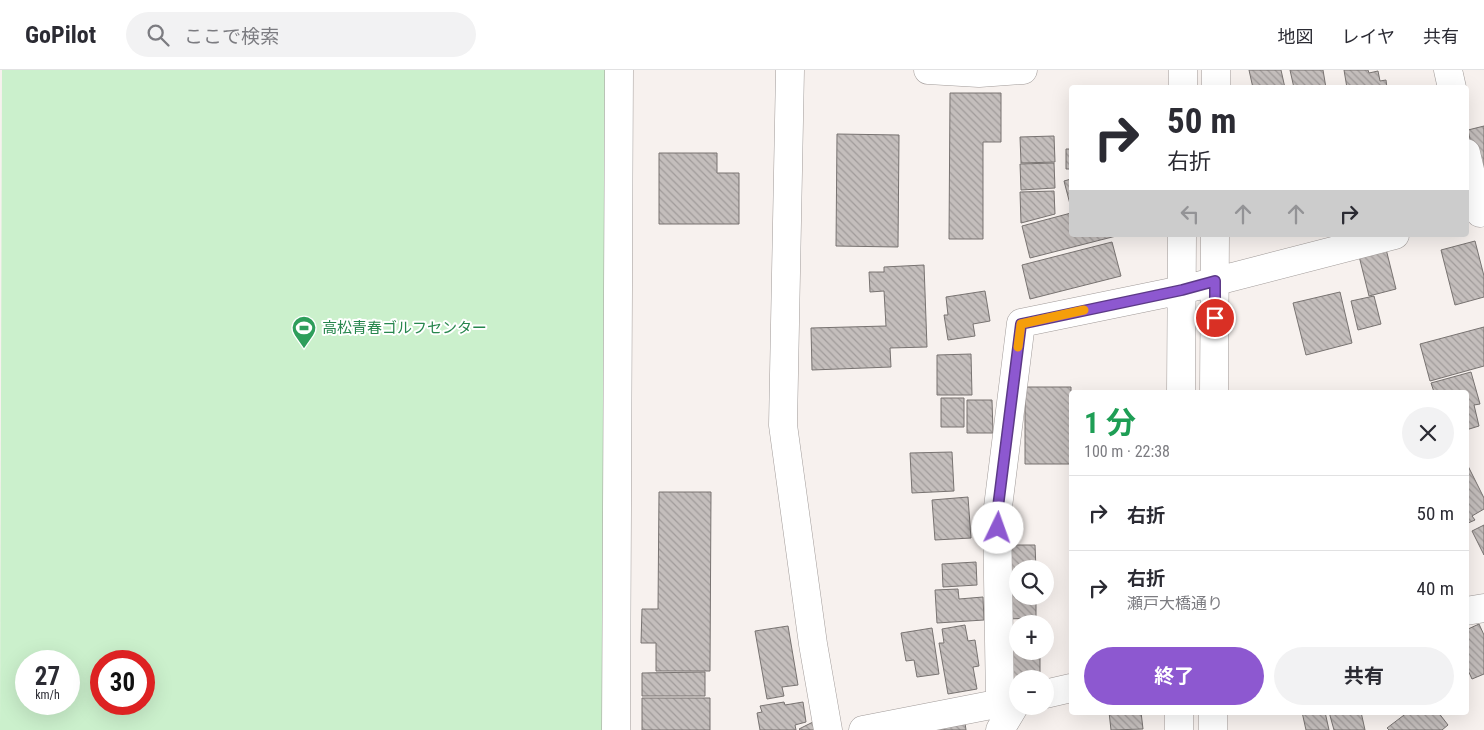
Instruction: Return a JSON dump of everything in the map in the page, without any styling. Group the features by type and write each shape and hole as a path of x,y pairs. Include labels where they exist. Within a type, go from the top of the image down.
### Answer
{"street":[{"path":"616,730 619,70"},
{"path":"790,70 783,425 813,644 828,730"},
{"path":"928,70 979,73 1023,70"},
{"path":"1183,70 1183,85"},
{"path":"1216,70 1216,85"},
{"path":"1448,70 1451,85"},
{"path":"1469,170 1477,214"},
{"path":"1181,390 1182,237"},
{"path":"1214,390 1215,237"},
{"path":"1010,670 997,515 1021,324 1182,290 1387,237"},
{"path":"1469,610 1484,608"},
{"path":"1054,692 1069,688"},
{"path":"863,730 1009,702"},
{"path":"1000,730 1009,708"},
{"path":"1179,715 1179,730"},
{"path":"1213,715 1213,730"}],"green space":[{"name":"高松青春ゴルフセンター","path":"2,70 610,70 602,730 0,730"}],"building":[{"path":"1249,70 1281,70 1284,85 1252,85"},
{"path":"1290,70 1323,70 1326,85 1293,85"},
{"path":"1344,70 1368,70 1369,73 1378,71 1380,81 1386,80 1387,85 1346,85"},
{"path":"950,93 1001,93 1001,142 983,142 983,239 949,239"},
{"path":"1484,126 1484,199 1469,135 1469,130"},
{"path":"837,134 899,135 898,247 836,246"},
{"path":"1054,136 1055,162 1021,163 1020,137"},
{"path":"1066,149 1069,149 1069,169 1066,169"},
{"path":"659,153 717,153 717,173 739,173 739,224 659,224"},
{"path":"1054,163 1055,188 1021,190 1020,164"},
{"path":"1069,180 1069,200 1064,181"},
{"path":"1054,191 1055,214 1021,223 1020,192"},
{"path":"1069,214 1069,237 1112,237 1030,258 1022,226"},
{"path":"1475,241 1484,276 1484,297 1455,305 1441,250"},
{"path":"1112,242 1121,276 1030,299 1022,265"},
{"path":"1386,249 1396,289 1369,296 1359,256"},
{"path":"924,265 927,347 890,348 891,367 812,370 811,328 886,326 884,291 870,292 869,272 884,272 884,267"},
{"path":"985,291 990,321 973,324 975,336 948,340 944,315 948,315 946,297"},
{"path":"1340,292 1352,343 1306,355 1293,303"},
{"path":"1374,296 1381,324 1358,330 1351,301"},
{"path":"1484,327 1484,366 1430,381 1420,344"},
{"path":"971,354 972,395 937,395 937,355"},
{"path":"1471,372 1480,404 1474,405 1479,426 1469,429 1469,390 1433,390 1431,383"},
{"path":"1025,387 1071,387 1071,390 1069,390 1069,464 1025,464"},
{"path":"941,398 964,398 964,427 941,427"},
{"path":"967,400 992,400 993,433 967,433"},
{"path":"952,452 954,491 912,493 910,453"},
{"path":"1469,468 1484,498 1484,509 1472,516 1475,520 1469,523"},
{"path":"659,492 711,492 710,671 656,671 656,643 641,643 642,609 658,609"},
{"path":"968,497 971,538 935,540 932,500"},
{"path":"1484,525 1484,555 1472,531"},
{"path":"1006,545 1035,545 1036,560 1009,560 1009,581 1007,581"},
{"path":"976,562 977,585 943,587 942,564"},
{"path":"1007,583 1009,583 1009,605 1036,605 1036,615 1009,615 1009,619 1007,619"},
{"path":"958,589 959,599 983,597 984,620 937,623 935,590"},
{"path":"1479,624 1484,635 1484,674 1472,679 1469,672 1469,629"},
{"path":"965,625 968,641 975,640 979,666 973,667 977,689 948,694 939,643 944,643 942,629"},
{"path":"788,626 798,685 782,687 784,696 767,699 755,631"},
{"path":"932,628 939,674 917,677 914,660 906,661 901,633"},
{"path":"1009,631 1009,660 1040,660 1040,670 1009,670 1008,683"},
{"path":"705,672 705,696 642,696 642,673"},
{"path":"642,698 710,698 710,730 642,730"},
{"path":"784,702 785,705 803,702 806,722 795,725 796,730 760,730 757,713 762,712 760,706"},
{"path":"1109,715 1141,715 1143,729 1111,730"},
{"path":"1303,715 1326,715 1329,730 1306,730"},
{"path":"1330,715 1362,715 1365,730 1334,730"},
{"path":"1404,715 1440,715 1448,725 1442,730 1389,730 1387,728"},
{"path":"815,721 819,730 799,729"},
{"path":"965,723 966,730 937,730 937,727"}],"slow traffic":[{"path":"1018,347 1021,324 1084,310"}],"place":[{"name":"高松青春ゴルフセンター","path":"304,349"}],"route":[{"path":"998,528 997,515 1021,324 1182,290 1215,281 1215,318"}]}
